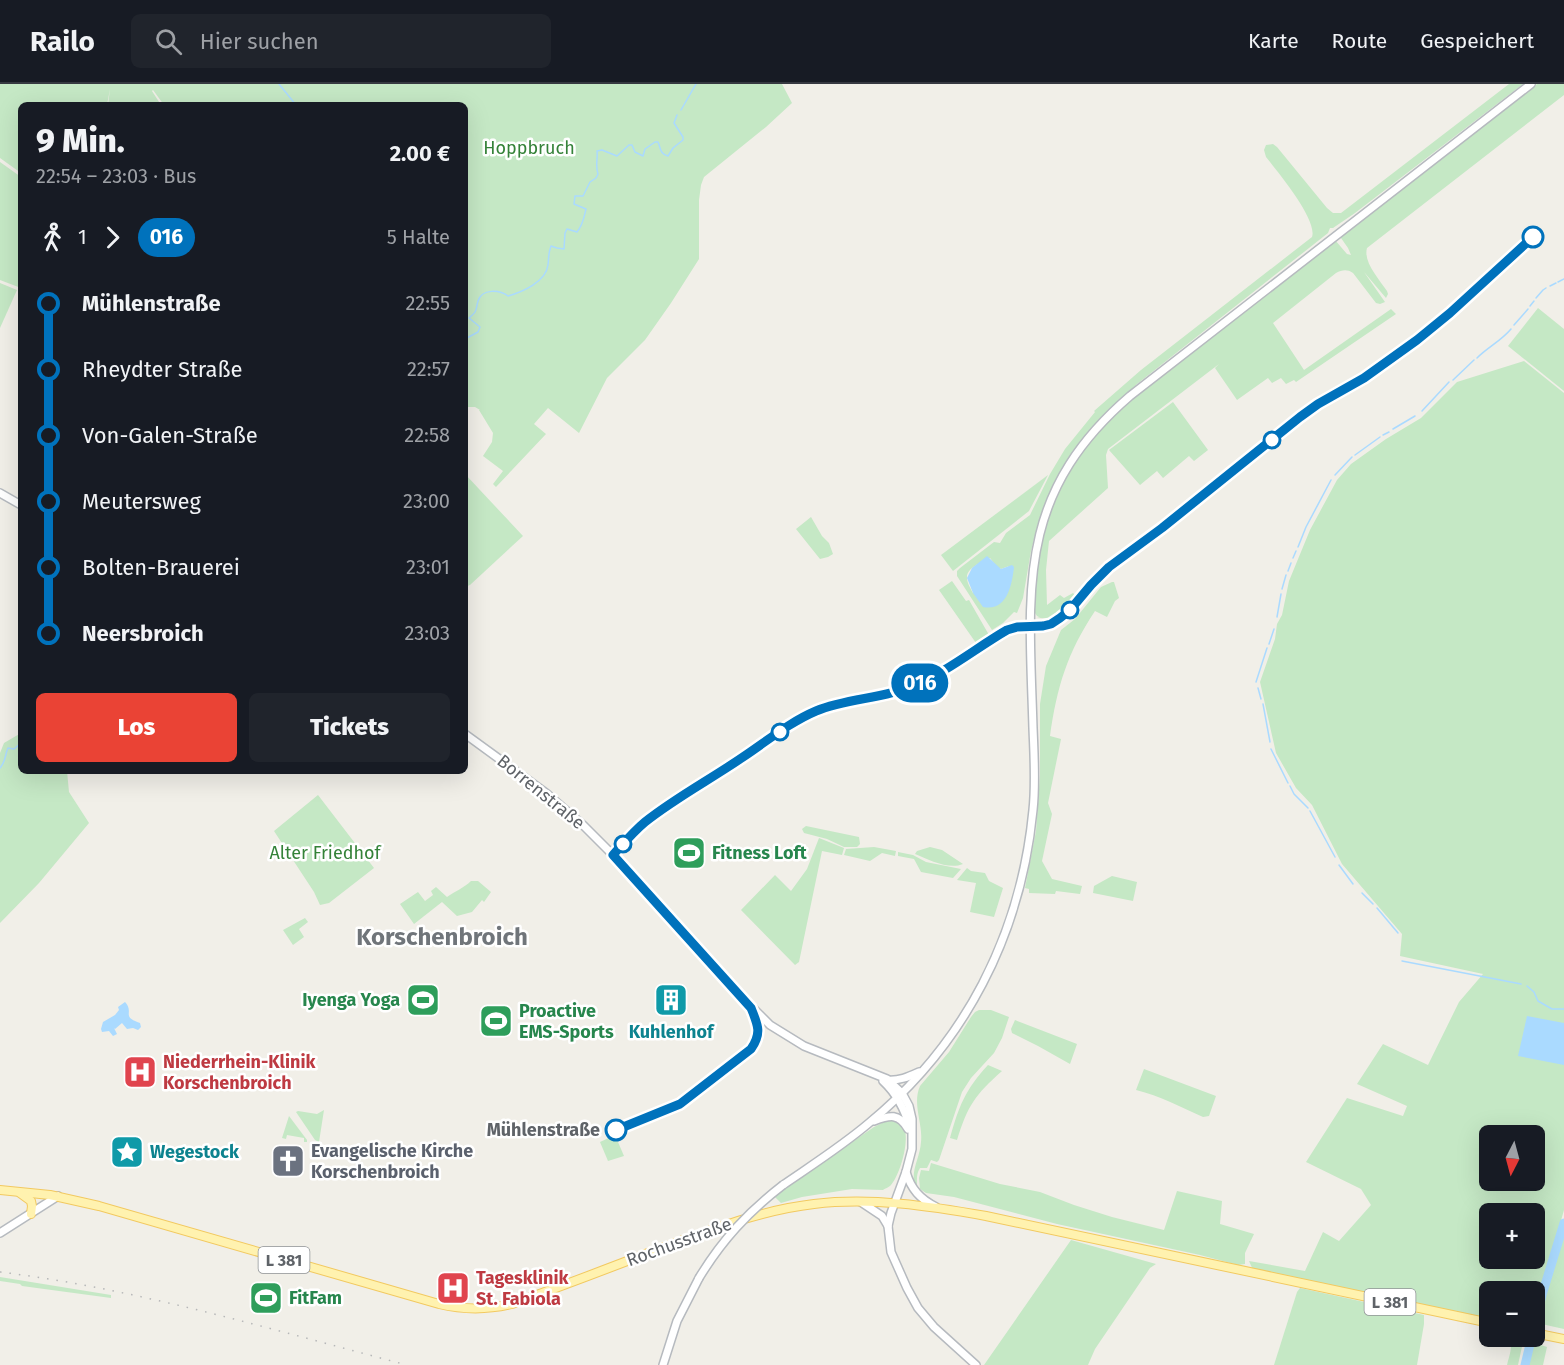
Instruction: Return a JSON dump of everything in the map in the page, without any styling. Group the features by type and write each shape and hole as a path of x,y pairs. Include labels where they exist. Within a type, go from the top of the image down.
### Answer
{"main road":[{"path":"663,1365 677,1321 699,1278 737,1226 760,1203 870,1122 899,1095 948,1041 980,991 1002,942 1018,893 1029,845 1035,775 1030,617 1032,576 1042,520 1072,460 1096,428 1130,396 1530,84"},
{"path":"0,493 18,503"},
{"name":"Borrenstraße","path":"468,736 552,798 583,825 613,855 730,986 767,1022 801,1045 887,1080 899,1095"},
{"path":"887,1080 896,1081 924,1070"},
{"path":"868,1072 899,1095 911,1113 912,1153 888,1226 891,1252 914,1302 934,1327 976,1365"},
{"path":"870,1122 885,1117 896,1117 904,1123 912,1136"},
{"path":"906,1172 914,1191 933,1206 943,1209"},
{"name":"L 381","path":"0,1190 58,1196"},
{"path":"13,1191 30,1199 31,1214"},
{"path":"0,1233 58,1196"},
{"name":"Rochusstraße","path":"58,1196 444,1305 470,1309 494,1308 512,1304 677,1242 755,1216 814,1204 895,1203"},
{"path":"861,1202 882,1216 888,1226"},
{"name":"L 381","path":"895,1203 1011,1221 1479,1321"},
{"path":"1545,1336 1564,1340"}],"green space":[{"name":"Hoppbruch","path":"0,84 782,84 792,103 704,177 699,200 699,259 645,340 607,378 579,433 548,408 534,424 546,434 496,487 493,484 503,471 483,456 492,442 493,433 480,410 468,407 468,102 162,102 153,90 159,102 108,102 110,89 108,102 18,102 18,171 0,158"},
{"path":"1509,84 1523,84 1355,213 1330,228 1328,233 1137,384 1092,428 1065,466 1049,496 1038,524 1023,598 1017,613 1014,612 992,630 957,576 957,571 994,542 1000,543 1006,533 1030,515 1065,449 1094,411 1141,370 1312,237 1309,219 1303,208 1266,157 1264,150 1266,145 1273,144 1277,147 1327,208 1333,213 1341,213","holes":["990,558 1001,569 1009,566 973,593 967,580 969,571"]},
{"path":"1537,84 1564,84 1564,95 1367,248 1369,265 1387,291 1386,298 1364,272 1385,302 1376,303 1353,273 1342,271 1336,273 1273,323 1304,370 1391,309 1396,314 1296,382 1294,380 1286,384 1281,378 1272,383 1268,378 1237,400 1215,368 1219,364 1108,449 1106,455 1108,488 1049,541 1046,570 1047,605 1060,595 1064,598 1073,593 1077,597 1065,610 1054,616 1037,617 1039,616 1035,613 1035,592 1044,526 1066,476 1081,452 1102,427 1129,402 1335,240 1347,254 1351,255 1341,236"},
{"path":"0,162 18,175 18,287 0,280"},
{"path":"0,283 17,290 0,328"},
{"path":"1538,308 1564,329 1564,391 1508,346"},
{"path":"1524,361 1564,393 1564,1210 1544,1281 1479,1281 1479,1317 1253,1270 1249,1261 1305,1271 1323,1232 1339,1241 1371,1205 1361,1189 1306,1162 1347,1098 1403,1116 1407,1106 1357,1084 1383,1044 1428,1065 1459,1002 1483,974 1400,956 1402,934 1342,864 1312,805 1296,788 1276,753 1260,682 1275,639 1277,624 1282,615 1289,581 1310,530 1337,480 1351,464 1421,418 1457,382"},
{"path":"1173,402 1208,450 1194,461 1189,456 1163,478 1157,471 1140,485 1109,450"},
{"path":"1048,475 1029,511 953,571 941,555"},
{"path":"468,477 523,536 468,586"},
{"path":"811,517 829,543 833,554 828,557 820,559 796,529"},
{"path":"952,581 966,601 969,600 989,635 976,643 939,590"},
{"path":"1114,582 1119,598 1107,617 1095,611 1077,641 1060,686 1050,736 1061,739 1048,803 1052,814 1042,861 1052,879 1082,886 1080,894 1056,891 1055,894 1029,893 1029,889 1025,888 1036,831 1040,775 1040,704 1046,666 1061,630 1075,619 1101,587"},
{"path":"18,735 18,774 67,774 69,792 89,823 39,883 0,923 0,753 4,743"},
{"name":"Alter Friedhof","path":"318,795 374,868 329,903 320,905 274,831"},
{"path":"806,826 859,837 860,844 857,847 844,847 827,839 804,833 802,829"},
{"path":"819,838 844,848 842,855 822,851 799,962 795,965 741,910 775,875 791,891 807,869"},
{"path":"874,847 896,851 895,856 882,853 870,861 844,855 846,849"},
{"path":"930,847 942,850 963,864 945,865 915,854 917,851"},
{"path":"898,852 913,855 926,862 961,869 953,878 921,872 914,859 898,856"},
{"path":"967,868 971,871 985,873 989,881 1003,888 994,917 970,912 976,883 957,880"},
{"path":"1112,876 1137,882 1133,901 1093,893 1094,886"},
{"path":"471,881 478,881 491,892 484,902 482,900 472,912 457,916 442,902 414,924 400,904 418,892 425,901 433,895 431,891 436,887 447,897"},
{"path":"305,918 308,922 299,929 304,937 293,945 283,930"},
{"path":"979,1010 991,1010 1009,1017 1002,1038 994,1053 971,1078 962,1092 939,1160 937,1162 931,1160 927,1168 920,1168 916,1188 914,1171 921,1142 917,1107 920,1086 949,1052 971,1017"},
{"path":"1015,1020 1077,1044 1070,1064 1012,1033 1011,1029"},
{"path":"988,1065 1002,1071 974,1101 957,1140 950,1138 964,1099"},
{"path":"1144,1069 1216,1096 1209,1116 1203,1117 1136,1090"},
{"path":"324,1110 319,1142 315,1140 296,1112 317,1114"},
{"path":"289,1116 307,1142 304,1142 304,1138 287,1135 286,1139 282,1138"},
{"path":"892,1120 903,1126 906,1141 901,1166 889,1187 883,1190 852,1189 802,1197 781,1203 775,1197 874,1127"},
{"path":"615,1135 624,1156 608,1161 600,1142"},
{"path":"931,1163 1000,1184 1040,1192 1112,1217 1164,1230 1177,1191 1222,1201 1220,1224 1254,1234 1245,1253 1245,1264 1238,1265 1057,1224 954,1197 926,1193 920,1189 919,1178 921,1170 929,1171"},
{"path":"1564,1232 1564,1329 1545,1325 1545,1296"},
{"path":"1071,1240 1156,1264 1150,1268 1095,1349 1088,1365 984,1365"},
{"path":"0,1277 111,1295 111,1298 22,1286 0,1281"},
{"path":"1300,1288 1424,1315 1417,1365 1274,1365"},
{"path":"1522,1347 1518,1365 1507,1365 1511,1348"},
{"path":"1531,1347 1547,1347 1543,1365 1527,1365"}],"water":[{"path":"987,556 1001,569 1012,565 1014,567 1007,596 998,605 983,607 973,593 967,578 972,568"},
{"path":"125,1002 129,1009 129,1016 140,1023 141,1027 138,1030 127,1029 122,1023 114,1028 117,1034 113,1036 109,1031 102,1032 103,1022 115,1015 119,1010 118,1007"},
{"path":"1527,1016 1564,1023 1564,1065 1518,1056"}],"waterway":[{"path":"279,84 294,102"},
{"path":"681,110 696,84"},
{"path":"468,337 478,332 480,327 469,318 476,311 478,301 483,294 492,291 508,296 533,285 546,271 551,246 564,249 567,229 577,232 586,209 574,204 575,196 583,196 590,182 598,174 597,151 602,150 617,156 632,145 635,152 643,156 645,149 658,142 662,153 668,156 673,148 683,140 674,123 677,115"},
{"path":"1558,282 1564,279"},
{"path":"1550,286 1556,283"},
{"path":"1536,298 1546,288"},
{"path":"1530,306 1534,301"},
{"path":"1514,325 1528,309"},
{"path":"1477,358 1511,329"},
{"path":"1453,380 1474,360"},
{"path":"1422,411 1449,382"},
{"path":"1393,429 1415,416"},
{"path":"1383,435 1389,432"},
{"path":"1355,455 1380,437"},
{"path":"1335,475 1352,457"},
{"path":"1298,547 1331,480"},
{"path":"1293,558 1296,551"},
{"path":"1288,571 1291,563"},
{"path":"1282,589 1286,575"},
{"path":"1277,617 1281,594"},
{"path":"1269,644 1274,629"},
{"path":"1256,682 1267,648"},
{"path":"1258,688 1261,699"},
{"path":"1263,704 1270,742"},
{"path":"0,768 8,748 14,749 18,746"},
{"path":"1271,749 1288,783"},
{"path":"1290,786 1294,794 1308,808"},
{"path":"1310,811 1335,857"},
{"path":"1339,865 1353,884"},
{"path":"1362,893 1373,904"},
{"path":"1377,908 1398,933"},
{"path":"1402,961 1521,984"},
{"path":"1527,986 1534,992 1538,1001 1552,1009 1564,1009"},
{"path":"1545,1285 1564,1223"},
{"path":"1525,1365 1529,1347"}],"railway":[{"path":"0,1272 52,1279 154,1300 407,1365"}],"bus line":[{"name":"016","path":"616,1130 683,1102 751,1049 759,1033 751,1008 613,855 642,825 673,802 809,714 840,703 910,687 935,675 1007,630 1051,624 1070,610 1091,585 1115,563 1300,417 1364,378 1417,340 1533,237"}],"place":[{"name":"Fitness Loft","path":"689,853"},
{"name":"Iyenga Yoga","path":"423,1000"},
{"name":"Kuhlenhof","path":"671,1000"},
{"name":"Proactive EMS-Sports","path":"496,1021"},
{"name":"Niederrhein-Klinik Korschenbroich","path":"140,1072"},
{"name":"Mühlenstraße","path":"616,1130"},
{"name":"Wegestock","path":"127,1152"},
{"name":"Evangelische Kirche Korschenbroich","path":"288,1161"},
{"name":"Tagesklinik St. Fabiola","path":"453,1288"},
{"name":"FitFam","path":"266,1298"}],"district":[{"name":"Korschenbroich","path":"442,937"}]}
